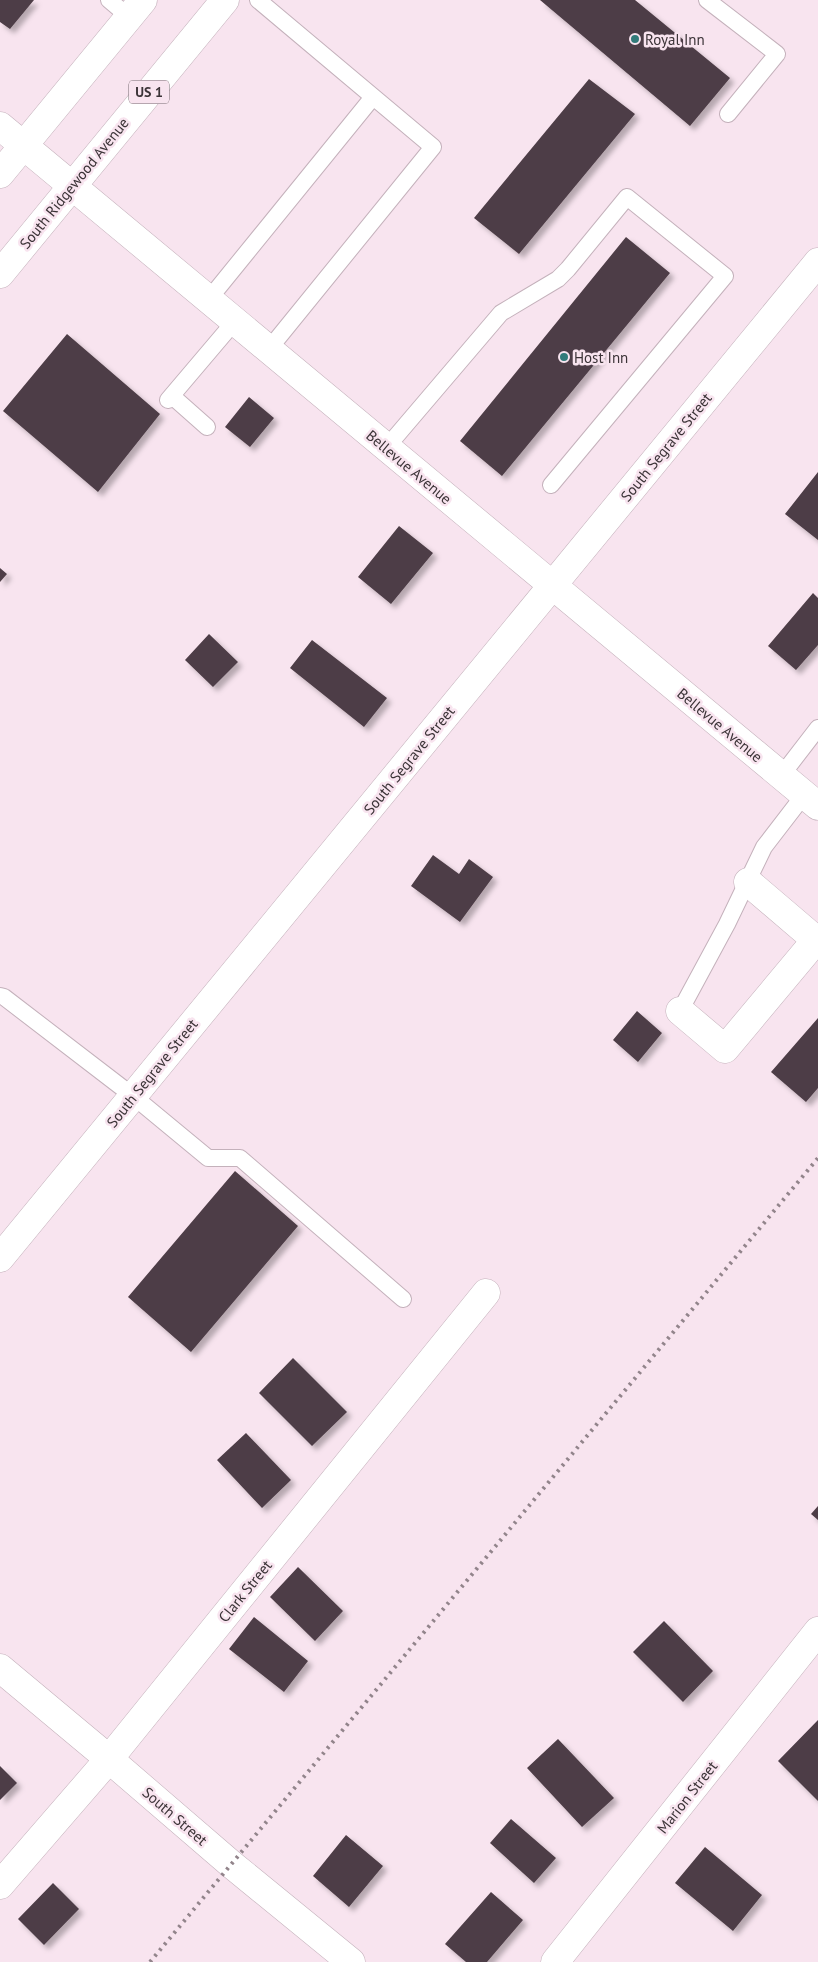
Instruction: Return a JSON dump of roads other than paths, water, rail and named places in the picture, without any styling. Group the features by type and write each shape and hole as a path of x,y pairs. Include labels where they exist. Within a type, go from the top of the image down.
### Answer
{"street":[{"name":"South Ridgewood Avenue","path":"0,274 224,0"},
{"path":"0,174 127,6"},
{"name":"Bellevue Avenue","path":"0,126 235,320 551,586 811,800"},
{"name":"South Segrave Street","path":"3,1248 133,1096 818,262"},
{"path":"680,1011 725,1049 816,940 748,882"},
{"name":"Clark Street","path":"0,1885 109,1759 486,1294"},
{"name":"Marion Street","path":"555,1962 818,1631"},
{"name":"South Street","path":"0,1668 231,1864 351,1962"}],"lane":[{"path":"258,0 433,147 269,349"},
{"path":"707,0 776,54 728,114"},
{"path":"209,299 373,97"},
{"path":"386,448 501,313 558,279 627,197 725,276 551,485"},
{"path":"207,427 170,398 235,320"},
{"path":"781,776 818,728"},
{"path":"680,1011 727,924 764,848 811,800"},
{"path":"0,996 4,996 133,1096 208,1158 240,1158 403,1299"}],"railway":[{"path":"150,1962 818,1158"}],"place":[{"name":"Royal Inn","path":"635,39"},
{"name":"Host Inn","path":"564,357"}]}
